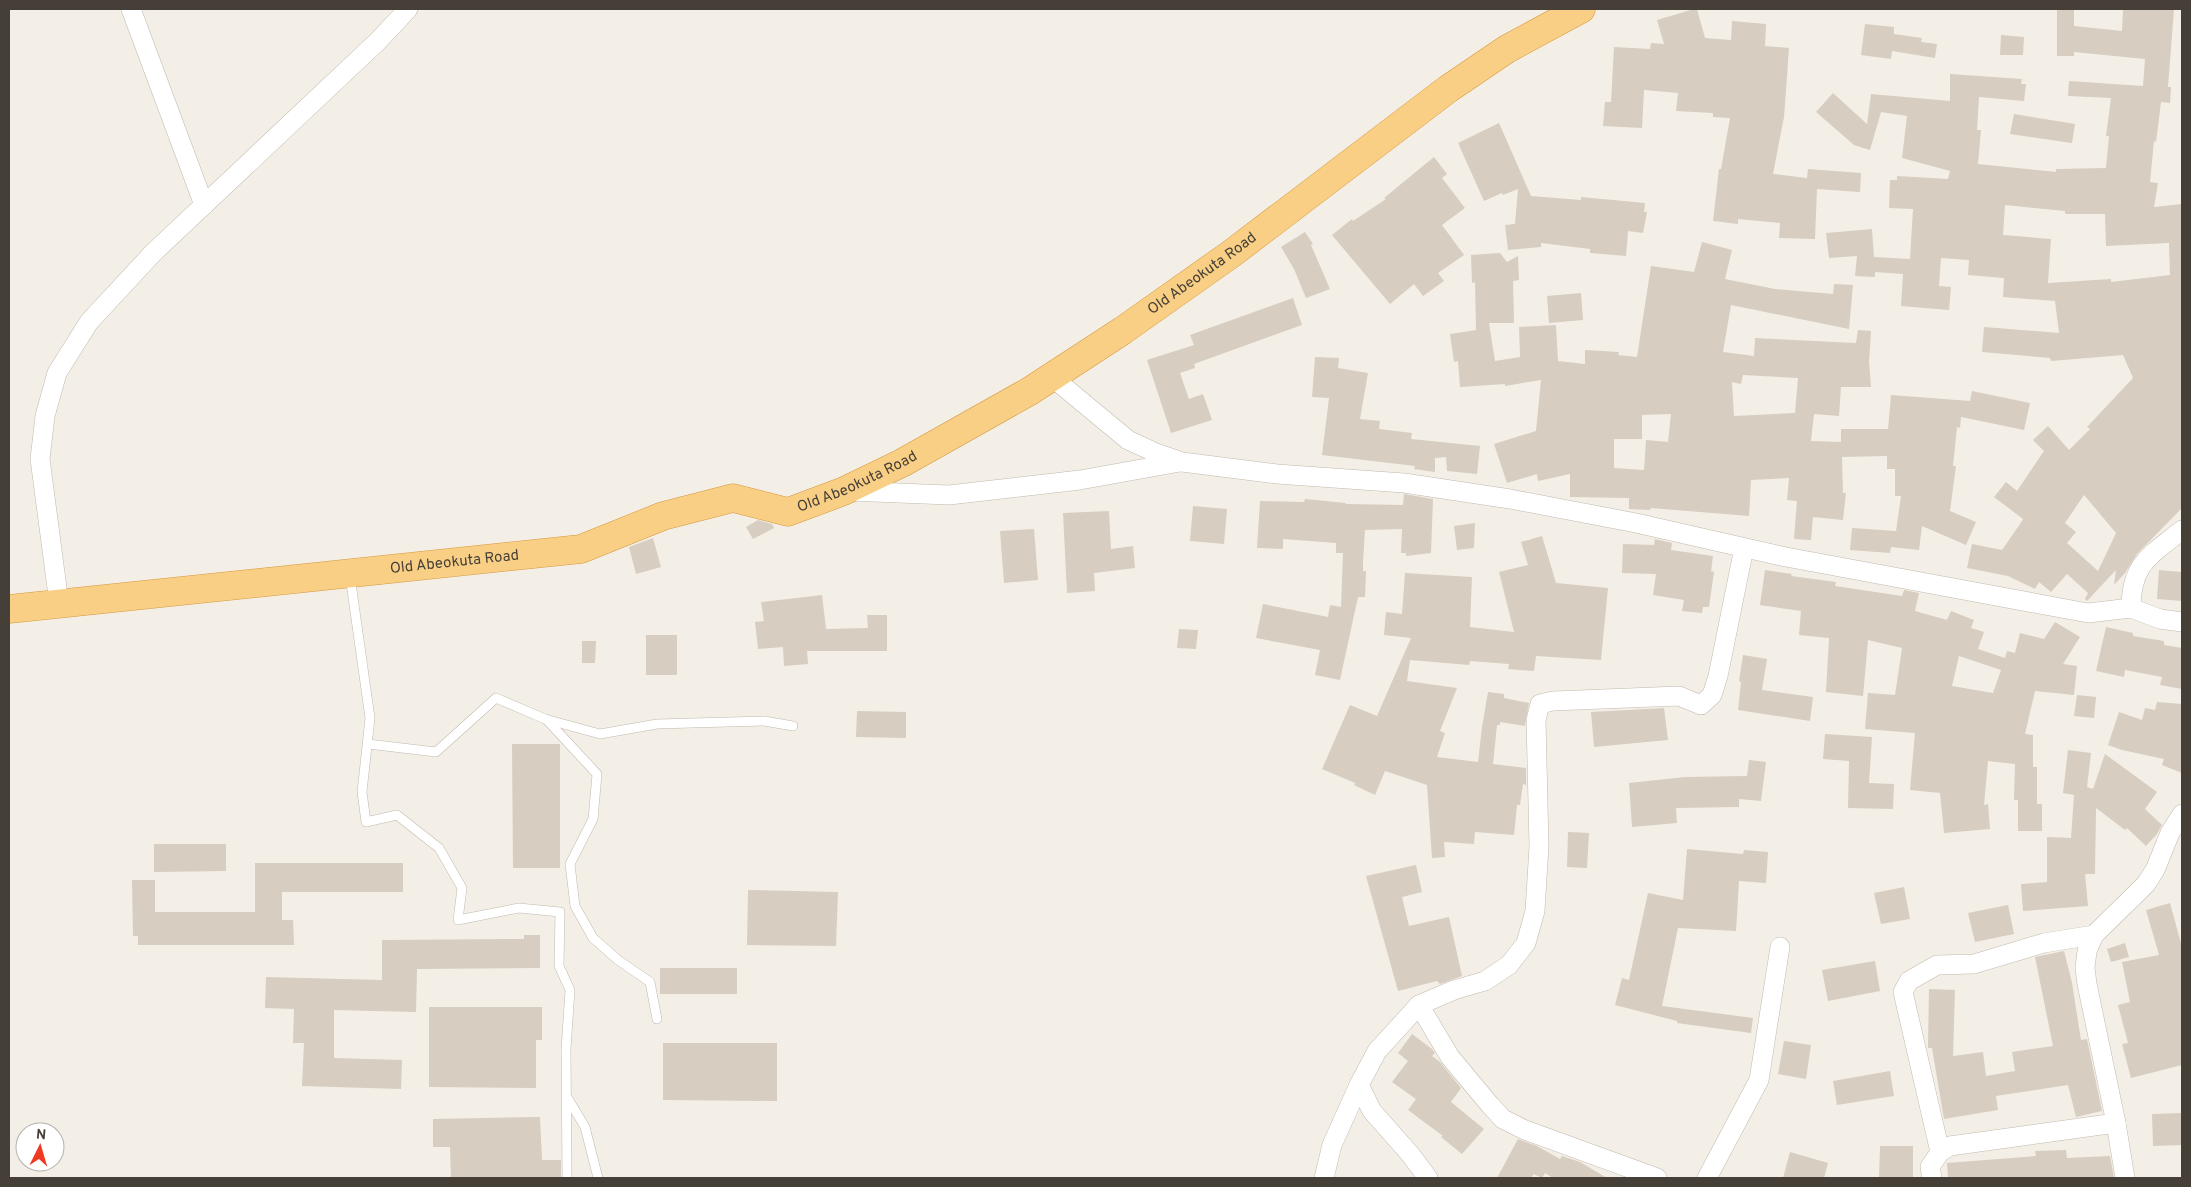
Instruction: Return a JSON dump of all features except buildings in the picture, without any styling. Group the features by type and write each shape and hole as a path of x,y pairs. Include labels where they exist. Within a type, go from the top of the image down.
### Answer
{"highway":[{"name":"Old Abeokuta Road","path":"9,610 59,603 581,549 663,516 733,498 788,512 844,491 902,463 970,426 1052,377 1122,331 1231,254 1448,89 1507,49 1581,9"}],"street":[{"path":"131,9 204,205"},
{"path":"59,603 40,459 45,416 57,373 89,322 153,253 378,41 408,9"},
{"path":"1052,377 1128,440 1182,462 1277,474 1404,483 1501,498 1636,523 1744,548 2088,613 2131,608 2160,619 2182,622"},
{"path":"844,491 949,495 1080,480 1182,462"},
{"path":"2131,608 2131,591 2134,577 2141,566 2145,560 2182,530"},
{"path":"1324,1178 1332,1145 1359,1085 1377,1052 1419,1005 1454,990 1486,981 1509,965 1526,943 1535,911 1539,846 1536,720 1540,704 1553,701 1679,696 1701,705 1712,694 1718,676 1744,548"},
{"path":"2125,1178 2085,968 2087,952 2094,936 2146,884 2155,870 2170,833 2182,814"},
{"path":"1940,1152 1903,992 1909,980 1937,966 1974,964 2044,943 2094,936"},
{"path":"1706,1178 1759,1080 1780,947"},
{"path":"1419,1005 1450,1057 1503,1119 1525,1130 1657,1178"},
{"path":"1359,1085 1372,1111 1410,1154 1428,1178"},
{"path":"1932,1178 1930,1167 1940,1152 1950,1146 2116,1123"}],"lane":[{"path":"350,573 370,718 362,792 366,822 397,815 438,848 462,888 458,920 519,908 560,912 559,966 570,990 566,1049 567,1178"},
{"path":"368,744 436,752 496,698 545,719 600,734 657,724 764,722 793,726"},
{"path":"545,719 597,774 593,818 570,864 575,906 593,938 618,960 650,982 657,1020"},
{"path":"567,1097 585,1127 598,1178"}]}
